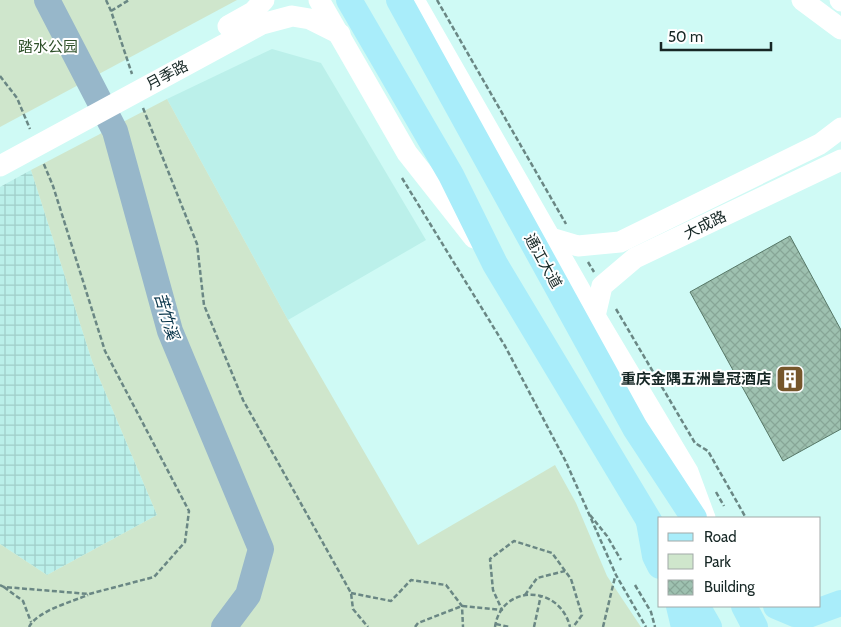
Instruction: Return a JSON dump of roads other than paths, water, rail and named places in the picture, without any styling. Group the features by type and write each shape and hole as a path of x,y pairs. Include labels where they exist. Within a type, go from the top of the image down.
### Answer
{"main road":[{"path":"349,0 451,175 495,264 654,529 655,556 658,562"},
{"name":"通江大道","path":"399,0 635,428 693,517"},
{"path":"778,607 795,614 808,614 841,603"},
{"path":"679,607 684,627"},
{"path":"698,607 709,627"},
{"path":"744,607 754,627"}],"street":[{"name":"月季路","path":"0,166 30,146 170,66 253,12 264,0"},
{"path":"320,0 407,154 495,264"},
{"name":"通江大道","path":"414,0 595,316 688,472 705,517"},
{"path":"805,2 841,28"},
{"path":"805,2 841,35"},
{"name":"月季路","path":"170,66 262,24 292,16 310,19 340,34"},
{"name":"大成路","path":"550,238 578,246 620,242 820,144 841,128"},
{"name":"月季路","path":"0,150 30,146"},
{"name":"大成路","path":"595,316 602,286 635,258 841,160"}],"waterway":[{"name":"苦竹溪","path":"47,0 115,131 170,331 261,549 248,595 224,627"}],"place":[{"name":"重庆金隅五洲皇冠酒店","path":"790,379"}],"park label":[{"name":"踏水公园","path":"48,47"}]}
